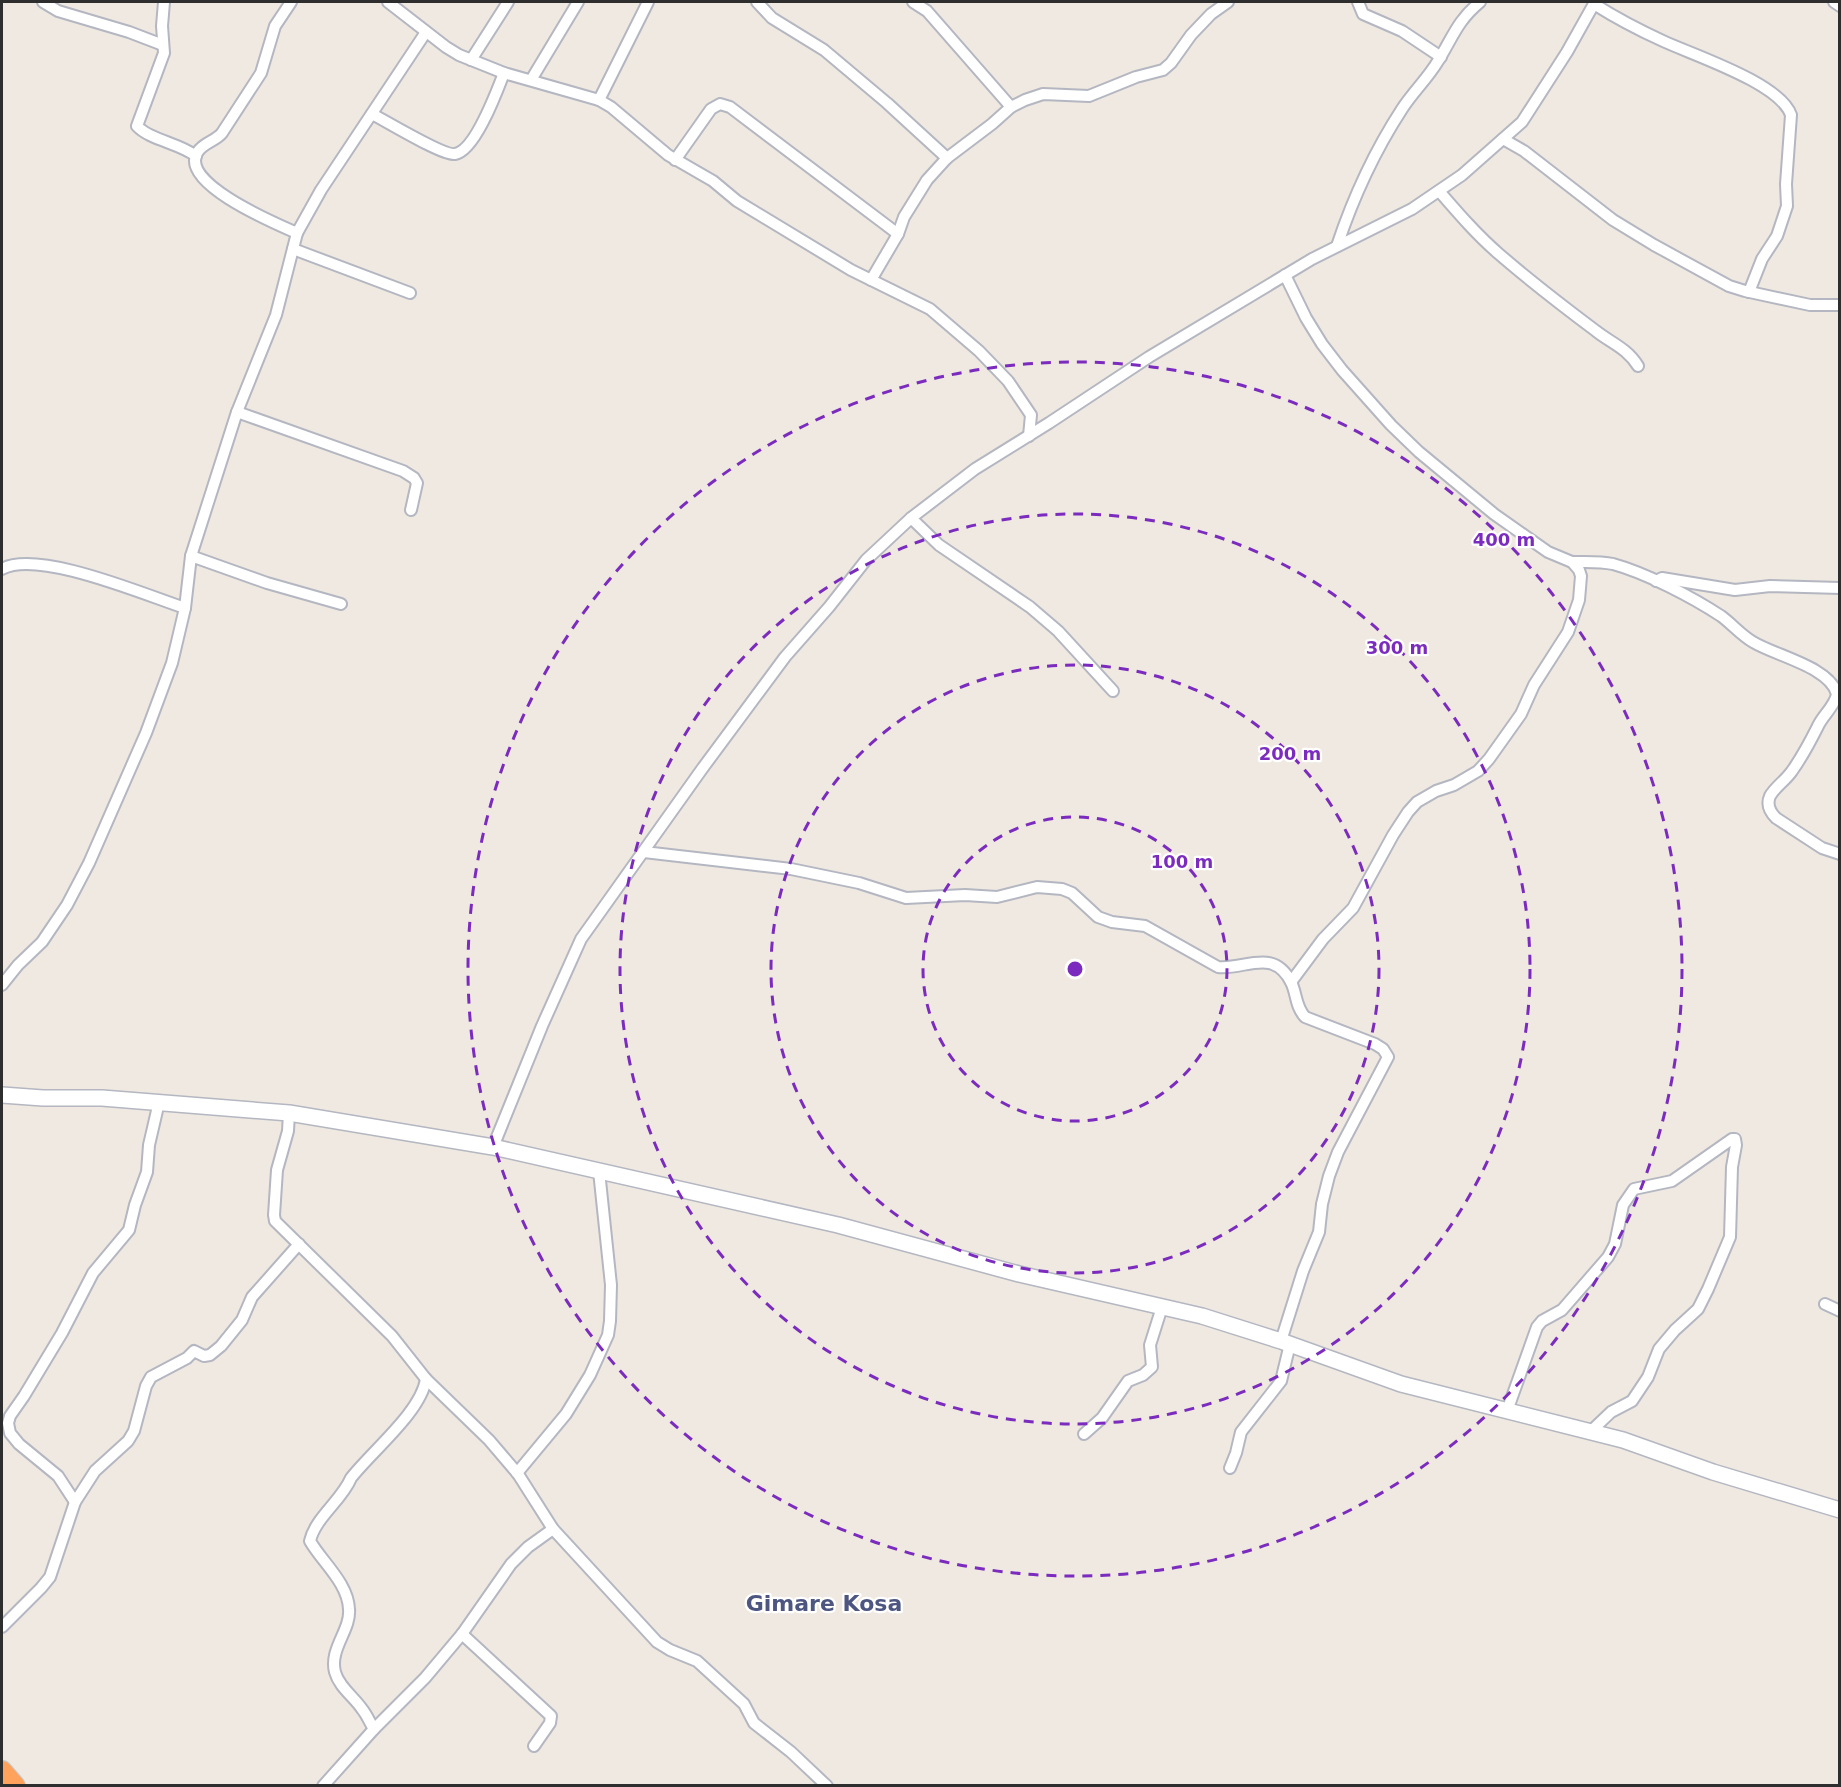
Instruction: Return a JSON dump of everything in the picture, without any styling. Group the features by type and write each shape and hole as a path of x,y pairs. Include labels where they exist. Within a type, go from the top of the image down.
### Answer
{"highway":[{"path":"2,1771 15,1785"}],"street":[{"path":"43,2 58,11 129,32 163,45"},
{"path":"164,2 162,26 164,53 137,126 144,132 186,149 196,156"},
{"path":"291,2 275,26 257,80 217,139 200,149 196,156 196,165 212,188 266,219 297,233"},
{"path":"388,2 446,47 471,60 504,73 599,100 611,106 675,160 713,181 737,201 851,270 930,309 997,368 1021,398 1030,415 1029,436"},
{"path":"471,60 508,2"},
{"path":"531,80 578,2"},
{"path":"599,100 648,2"},
{"path":"757,2 772,18 824,50 947,158"},
{"path":"913,2 927,11 1011,107"},
{"path":"871,280 898,234 904,217 927,180 947,158 1011,107 1043,94 1089,96 1136,77 1163,70 1172,63 1191,35 1211,14 1228,2"},
{"path":"1358,2 1361,12 1367,17 1402,31 1441,57"},
{"path":"1337,246 1359,188 1401,110 1441,57 1456,26 1480,2"},
{"path":"1834,2 1839,6"},
{"path":"493,1147 542,1026 581,939 785,657 866,560 911,519 975,470 1149,357 1285,275 1412,209 1462,175 1522,122 1567,52 1594,3 1621,21 1662,41 1746,77 1772,93 1790,111 1787,206 1778,236 1762,259 1749,292"},
{"path":"2,985 51,930 89,863 150,723 172,663 184,608 190,556 237,412 276,315 297,233 321,190 426,32"},
{"path":"372,114 442,151 455,154 462,151 476,133 504,73"},
{"path":"675,160 711,109 720,105 730,107 898,234"},
{"path":"1503,138 1524,151 1590,203 1628,229 1729,286 1810,305 1839,305"},
{"path":"1439,191 1474,231 1499,254 1597,333 1617,343 1638,366"},
{"path":"293,249 410,293"},
{"path":"1285,275 1306,318 1342,370 1391,425 1419,452 1494,514 1548,552 1572,562 1589,561 1614,565 1656,581 1720,615 1755,643 1812,669 1835,686 1837,694 1834,702 1818,725 1793,771 1770,797 1768,804 1771,813 1776,818 1822,848 1839,854"},
{"path":"237,412 403,471 414,478 417,483 411,510"},
{"path":"1030,415 1048,423"},
{"path":"911,519 939,544 1030,607 1058,631 1113,691"},
{"path":"190,556 267,583 341,604"},
{"path":"1291,982 1323,939 1353,908 1408,812 1417,802 1478,771 1521,714 1534,684 1568,632 1579,600 1581,576 1572,562"},
{"path":"2,569 10,565 25,564 81,573 184,608"},
{"path":"1656,581 1662,578 1735,590 1770,586 1839,588"},
{"path":"644,852 791,869 859,883 906,898 965,895 997,897 1037,887 1062,889 1072,893 1098,917 1112,922 1144,926 1218,967 1228,968 1257,961 1269,963 1277,967 1291,982 1297,1007 1305,1017 1376,1044 1383,1049 1388,1057 1338,1152 1329,1176 1322,1204 1319,1232 1304,1271 1286,1342 1281,1381 1241,1432 1230,1468"},
{"path":"2,1095 159,1102 290,1113 493,1147 600,1171 838,1225 1019,1274 1202,1316 1286,1342 1401,1384 1623,1440 1713,1472 1839,1510"},
{"path":"75,1502 58,1476 19,1444 10,1433 8,1422 62,1333 93,1273 129,1230 147,1172 149,1145 159,1102"},
{"path":"290,1113 288,1131 277,1170 274,1218 392,1336 426,1379 489,1440 518,1473 553,1529 657,1642 697,1661 744,1704 754,1723 791,1752 827,1785"},
{"path":"1507,1411 1537,1327 1542,1321 1562,1310 1608,1257 1615,1244 1620,1218 1628,1196 1634,1189 1672,1181 1713,1150 1735,1139 1737,1143 1731,1176 1730,1237 1708,1289 1698,1309 1675,1330 1659,1349 1648,1377 1632,1401 1611,1412 1591,1431"},
{"path":"518,1473 566,1414 590,1375 608,1335 612,1285 600,1171"},
{"path":"2,1627 50,1577 75,1502 95,1472 128,1441 134,1431 146,1386 151,1377 194,1352 204,1356 210,1355 221,1346 242,1320 252,1297 299,1244"},
{"path":"1825,1304 1839,1311"},
{"path":"1084,1434 1102,1418 1128,1381 1143,1375 1152,1367 1150,1345 1161,1307"},
{"path":"374,1729 362,1708 343,1687 335,1672 337,1649 349,1618 349,1608 347,1598 335,1577 310,1541 351,1478 420,1397 426,1379"},
{"path":"323,1785 425,1678 462,1634 510,1564 528,1547 553,1529"},
{"path":"462,1634 551,1716 550,1723 534,1746"}],"district":[{"name":"Gimare Kosa","path":"824,1603"}]}
